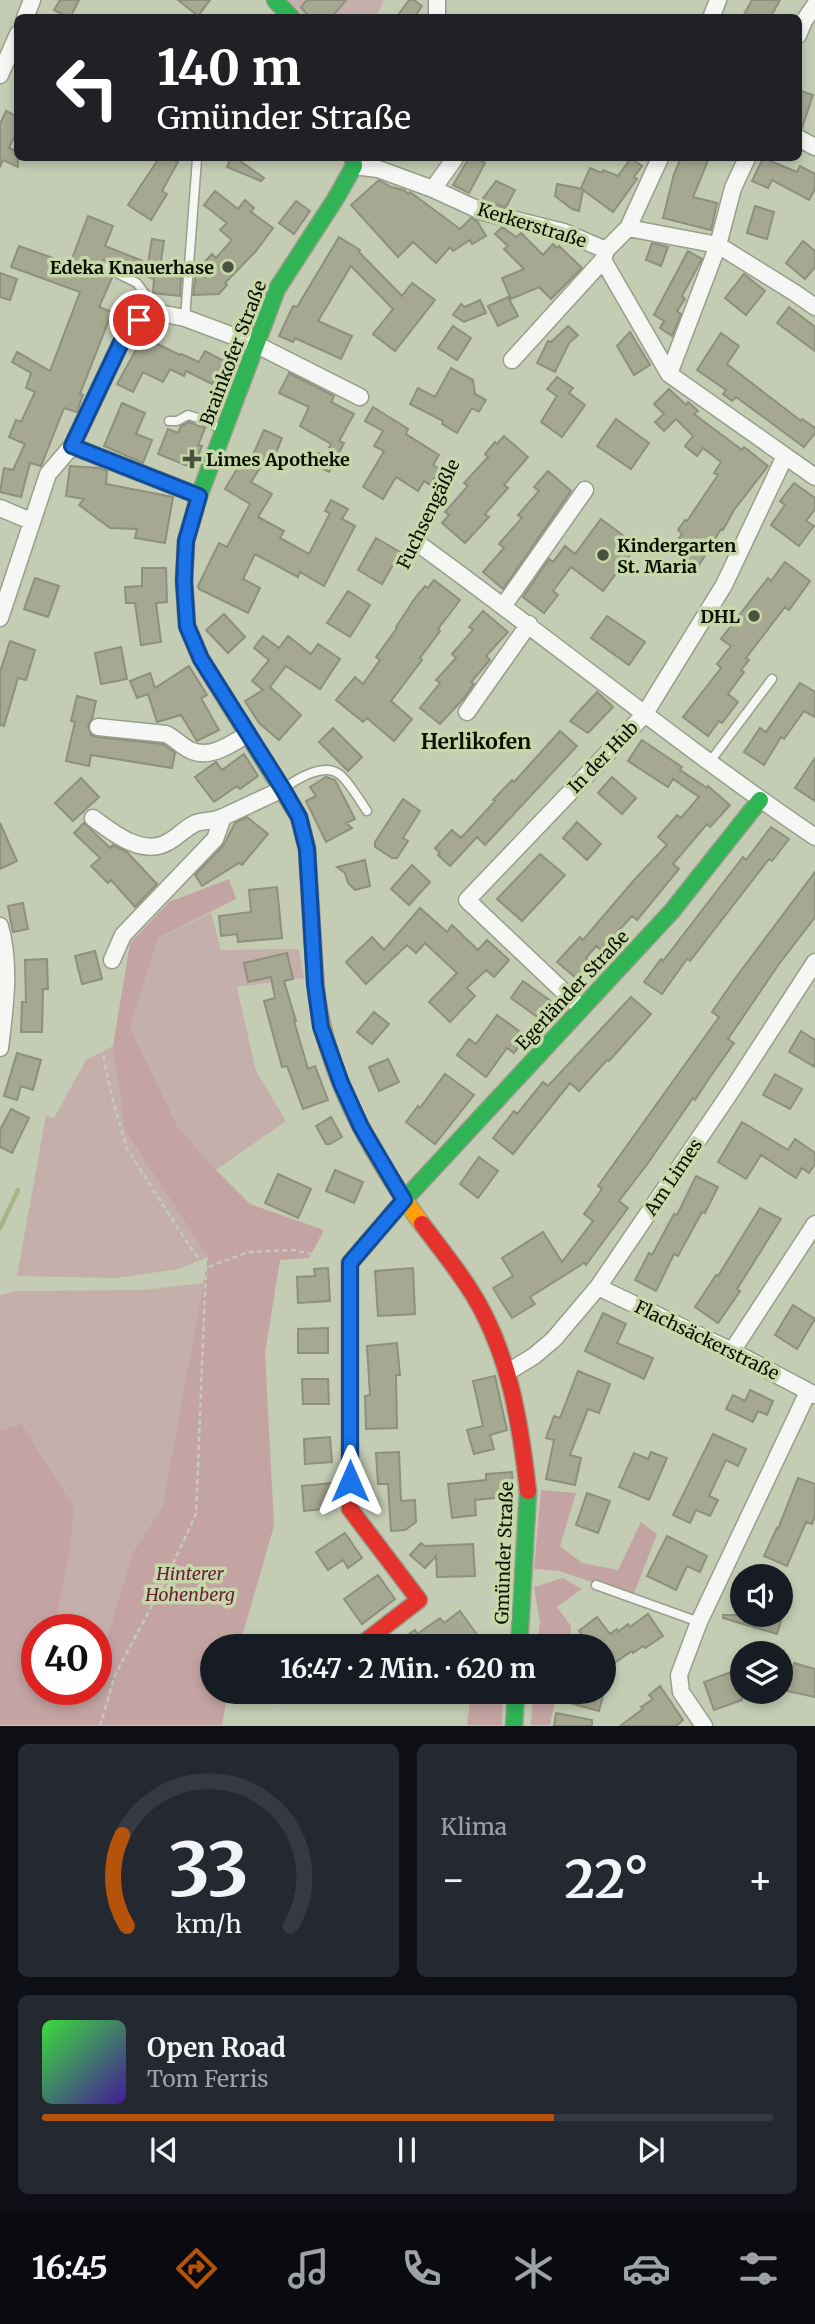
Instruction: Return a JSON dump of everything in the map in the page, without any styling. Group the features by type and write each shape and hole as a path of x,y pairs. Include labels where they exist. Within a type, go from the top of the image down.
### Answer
{"main road":[{"path":"275,0 288,14"},
{"name":"Brainkofer Straße","path":"199,496 277,289 336,198 355,161"},
{"name":"Gmünder Straße","path":"199,496 186,541 184,581 187,626 201,659 299,817 307,849 315,984 321,1027 341,1083 361,1127 404,1200 468,1286 490,1327 508,1372 522,1434 528,1493 520,1634"},
{"name":"Egerländer Straße","path":"419,1600 350,1509 350,1263 404,1200 672,911 760,800"},
{"path":"375,1634 419,1600"},
{"path":"514,1726 515,1704"}],"street":[{"path":"802,25 815,5"},
{"path":"0,75 14,43"},
{"name":"Kerkerstraße","path":"358,161 433,188 483,212 564,232 605,255 669,374 815,477"},
{"path":"433,188 453,161"},
{"path":"512,360 628,228 659,161"},
{"path":"669,374 718,245 733,188 746,161"},
{"path":"628,228 718,245 815,307"},
{"path":"0,618 48,474 72,446 127,330 139,320 159,313 185,318 257,345 360,397"},
{"path":"72,446 199,496"},
{"name":"In der Hub","path":"581,1008 467,900 644,715 724,585 785,456"},
{"path":"504,605 585,491"},
{"path":"0,508 31,521"},
{"path":"416,542 504,605 644,715 815,837"},
{"path":"467,712 529,624"},
{"path":"98,727 166,734 192,752 207,753 224,748 248,734"},
{"path":"93,818 119,836 157,848 196,823 210,823 283,789"},
{"path":"111,960 124,935 215,839 223,817"},
{"path":"0,926 7,960 0,1048"},
{"name":"Am Limes","path":"508,1372 534,1356 554,1339 598,1287 815,962"},
{"path":"732,1350 815,1224"},
{"name":"Flachsäckerstraße","path":"598,1287 732,1350 812,1394"},
{"path":"704,1726 681,1692 679,1675 699,1622 812,1394"}],"lane":[{"path":"185,318 198,161"},
{"path":"104,267 136,282 159,313"},
{"path":"169,421 177,421 188,415 224,430"},
{"path":"709,762 772,679"},
{"path":"283,789 309,774 329,770 340,774 367,811"},
{"path":"596,1585 699,1622"}],"path":[{"path":"0,230 72,261 104,267"},
{"name":"Fuchsengäßle","path":"283,789 416,542 459,449 512,360"},
{"path":"360,397 459,449"},
{"path":"100,1726 116,1675 196,1514 206,1267 192,1250 127,1149 100,1040 111,960"},
{"path":"64,1094 78,1060 100,1040"},
{"path":"730,1093 815,1143"},
{"path":"0,1293 19,1287 107,1289 162,1282 248,1252 294,1250 319,1255"},
{"path":"523,1571 559,1573 596,1585"},
{"path":"419,1600 522,1601"},
{"path":"267,1726 282,1704"}],"shaded area":[{"path":"288,0 384,0 377,14 303,14"},
{"path":"211,913 221,950 299,949 304,978 237,987 256,1071 286,1121 216,1170 178,1127 130,1028 158,938"},
{"path":"113,1046 125,1131 208,1257 179,1269 116,1278 17,1276 46,1115 54,1118 86,1060"},
{"path":"203,1283 162,1508 133,1552 112,1621 112,1614 57,1614 70,1550 21,1423 0,1431 0,1295 18,1291 143,1290"}],"green space":[{"name":"Hinterer Hohenberg","path":"229,879 236,899 158,938 130,1028 178,1127 216,1170 250,1204 324,1230 309,1258 280,1260 265,1353 274,1526 243,1634 200,1634 200,1704 226,1704 222,1725 0,1725 0,1431 21,1423 74,1508 70,1550 57,1614 21,1614 21,1705 112,1705 112,1621 133,1552 162,1508 208,1257 125,1131 113,1046 130,943 169,902"},
{"path":"541,1490 576,1493 560,1546 582,1563 618,1570 641,1522 657,1534 633,1596 559,1571 534,1569"},
{"path":"563,1578 582,1589 557,1607 571,1626 571,1634 539,1634 540,1622 534,1587"},
{"path":"470,1704 503,1704 502,1725 467,1725"},
{"path":"532,1704 554,1704 550,1725 531,1725"}],"building":[{"path":"60,0 79,0 72,14 62,14 54,10"},
{"path":"178,0 210,0 200,14 196,14"},
{"path":"307,0 346,0 334,14 307,14 301,7"},
{"path":"409,0 422,6 417,14 399,14"},
{"path":"752,0 780,0 772,14 744,14"},
{"path":"802,91 813,95 802,128"},
{"path":"6,111 14,115 14,137 9,148 14,150 14,161 18,161 18,167 3,160 0,167 0,124"},
{"path":"157,161 178,162 162,191 167,194 151,220 128,205"},
{"path":"230,161 240,161 264,178 261,181 227,167"},
{"path":"467,161 485,163 469,193 453,185"},
{"path":"629,161 635,161 642,166 634,177 637,179 613,212 583,190 579,211 555,196 557,184 583,189 581,188 590,168 618,176"},
{"path":"680,161 708,161 693,197 717,203 711,230 663,218"},
{"path":"762,161 770,161 797,172 800,166 815,174 815,189 809,200 772,180 768,188 752,181"},
{"path":"379,180 408,194 410,192 460,229 471,218 477,221 486,236 472,244 470,240 453,251 450,247 436,263 413,242 398,257 351,205"},
{"path":"496,181 515,190 506,207 482,200"},
{"path":"215,191 238,209 245,200 254,208 251,212 273,228 256,251 225,283 227,285 219,294 193,295 196,271 212,254 216,258 232,240 220,230 227,223 204,205"},
{"path":"296,201 310,211 294,234 279,223"},
{"path":"755,206 774,212 767,239 747,233"},
{"path":"88,216 113,226 105,246 148,263 152,239 164,241 159,274 181,278 180,296 153,293 154,279 104,260 100,262 97,267 99,271 112,278 99,307 112,312 80,394 83,395 77,412 64,408 41,466 30,463 21,497 0,492 4,468 13,470 25,444 9,437 16,420 21,422 35,392 26,388 31,373 12,362 17,352 50,371 80,292 11,267 19,246 70,264"},
{"path":"502,227 516,237 521,233 543,255 553,244 557,248 559,246 582,268 551,299 539,287 511,299 502,278 524,269 504,249 508,246 495,234"},
{"path":"339,237 360,250 402,296 412,283 435,300 395,351 373,334 393,309 351,266 318,321 352,336 341,359 295,338 293,342 279,336 293,306 297,307"},
{"path":"803,241 815,251 815,267 805,279 786,263"},
{"path":"652,243 668,247 661,266 646,260"},
{"path":"688,251 702,259 682,296 685,299 677,311 681,314 672,336 660,328 664,321 654,315"},
{"path":"0,273 17,279 10,300 0,297"},
{"path":"744,274 765,291 746,315 725,298"},
{"path":"508,297 518,316 498,326 488,306"},
{"path":"480,300 486,313 464,322 453,315 461,304 465,307"},
{"path":"789,307 815,327 815,351 777,323"},
{"path":"453,326 471,338 457,360 438,348"},
{"path":"568,326 578,335 569,343 555,372 537,363 548,341 551,342"},
{"path":"630,332 650,365 634,375 617,346"},
{"path":"721,333 739,346 727,364 801,421 802,419 815,428 815,433 804,447 736,397 732,401 723,394 726,390 697,370"},
{"path":"143,337 199,362 205,351 224,361 212,384 186,371 184,376 170,369 163,382 143,372 133,392 117,384"},
{"path":"451,368 473,380 475,394 486,400 479,412 472,408 457,433 442,424 443,421 410,404 418,388 435,397"},
{"path":"289,373 334,396 331,402 354,414 339,441 344,443 329,472 313,464 318,453 325,456 331,444 300,426 309,407 279,393"},
{"path":"557,377 573,388 569,393 585,405 562,437 541,422 557,396 547,389"},
{"path":"669,389 686,405 688,402 698,411 694,414 768,466 734,510 696,570 670,551 682,534 678,530 718,475 714,473 721,462 703,448 697,456 685,446 693,436 676,419 664,431 655,422 664,414 654,404"},
{"path":"122,403 145,413 136,434 152,440 143,463 104,446"},
{"path":"373,407 408,429 406,434 439,455 433,465 440,469 430,485 424,481 418,491 396,477 383,499 363,487 384,451 374,446 383,431 365,421"},
{"path":"616,419 649,443 631,469 597,446"},
{"path":"189,422 205,428 198,445 202,446 193,468 158,454 168,429 178,433 181,426"},
{"path":"264,430 282,438 273,460 267,457 251,482 272,494 258,517 284,531 280,538 309,554 330,513 325,511 331,500 348,509 342,519 355,526 324,586 300,572 298,577 255,554 243,579 260,588 248,613 199,589 198,586 219,543 227,547 250,504 225,489 246,454 252,457"},
{"path":"504,436 528,457 504,485 508,488 485,514 489,517 465,543 442,523 449,515 445,512 468,486 464,483 488,457 485,454"},
{"path":"70,466 107,471 106,484 173,497 165,543 135,538 137,529 110,528 79,505 84,499 66,496"},
{"path":"548,471 571,491 503,589 483,572 504,548 499,544 522,518 518,515 539,491 534,487"},
{"path":"794,483 815,498 815,509 806,521 814,526 799,546 771,525 785,505 780,501"},
{"path":"601,519 637,546 603,591 571,567 553,591 558,595 544,613 523,597 549,559 553,562 565,546 575,554"},
{"path":"376,538 400,552 382,584 358,570"},
{"path":"785,562 810,581 789,610 785,607 746,658 749,660 741,670 744,672 728,694 738,702 708,736 683,717 721,668 717,664 731,646 721,639 768,578 771,581"},
{"path":"142,568 166,568 167,602 156,603 161,642 141,645 135,603 126,603 125,587 142,586"},
{"path":"35,578 59,586 48,617 24,609"},
{"path":"434,580 460,600 438,629 440,631 420,658 422,660 391,701 412,719 394,741 367,718 363,722 336,700 355,677 363,684 380,660 376,657 415,598"},
{"path":"348,591 370,605 350,637 327,623"},
{"path":"483,611 508,632 486,656 490,660 471,682 474,684 464,698 440,724 420,708 440,683 436,680 456,658 452,654 473,630 469,627"},
{"path":"224,614 245,637 228,653 206,630"},
{"path":"607,616 645,642 629,665 591,638"},
{"path":"263,636 279,648 288,636 311,654 318,644 340,659 320,689 286,666 270,687 301,715 279,740 259,723 245,701 263,690 252,681 269,660 254,648"},
{"path":"10,641 35,650 26,680 18,678 4,726 0,725 0,672"},
{"path":"121,647 127,679 101,684 95,653"},
{"path":"189,666 207,695 201,698 219,730 197,741 181,715 157,722 148,694 137,698 130,681 150,673 155,688"},
{"path":"800,683 815,692 815,717 804,711 784,739 781,737 764,765 744,752 760,728 766,732"},
{"path":"597,692 613,707 588,733 570,721"},
{"path":"77,696 96,701 88,725 91,735 163,744 175,753 172,768 91,755 89,766 66,761 75,722 71,721"},
{"path":"333,728 362,757 348,771 319,742"},
{"path":"560,731 577,746 485,845 477,837 450,866 438,855 440,853 435,848 452,830 461,838 495,801 493,800 512,780 514,782"},
{"path":"642,740 682,767 680,770 707,788 708,786 730,805 710,827 707,824 673,864 679,869 637,920 632,916 601,950 596,946 586,958 590,962 576,978 557,962 580,937 583,940 667,845 658,837 677,815 681,818 699,797 673,779 668,787 628,761"},
{"path":"244,754 258,776 214,802 195,777 216,762 222,770"},
{"path":"815,758 815,801 795,788"},
{"path":"326,777 335,780 355,819 346,823 352,828 326,842 306,801 316,796 310,787"},
{"path":"612,777 636,798 622,814 598,793"},
{"path":"81,778 99,797 73,821 55,803"},
{"path":"403,799 420,811 403,838 408,841 397,858 392,858 375,847 375,842"},
{"path":"247,817 268,834 242,865 239,863 202,886 195,875 223,846 235,823"},
{"path":"577,822 601,844 587,860 563,838"},
{"path":"0,823 17,861 0,869"},
{"path":"84,823 110,848 113,845 127,852 157,884 135,907 111,880 108,883 91,866 100,858 74,833"},
{"path":"771,827 789,839 772,861 769,859 690,961 687,959 662,994 644,982 743,857 746,860"},
{"path":"540,854 565,875 522,921 497,899"},
{"path":"365,860 370,886 355,890 348,883 345,873 337,867"},
{"path":"412,865 430,882 409,905 391,889"},
{"path":"815,872 815,917 728,1039 734,1043 695,1100 693,1098 619,1201 628,1208 586,1265 584,1263 530,1297 535,1304 512,1318 493,1288 513,1276 502,1258 543,1232 562,1262 593,1221 584,1214 602,1189 598,1186 719,1017 712,1012 734,980"},
{"path":"277,887 282,938 238,942 237,934 221,936 219,916 251,912 249,890"},
{"path":"23,903 28,929 13,932 8,906"},
{"path":"420,908 447,932 452,925 478,950 487,940 509,960 494,977 486,970 467,988 475,996 450,1022 429,1002 457,973 425,943 416,953 407,945 366,984 346,962 372,937 384,950"},
{"path":"95,951 102,979 82,984 75,956"},
{"path":"287,953 293,979 284,981 294,1021 308,1069 315,1066 328,1100 303,1109 287,1066 282,1067 264,1001 275,998 271,977 248,982 244,963"},
{"path":"47,959 48,989 43,989 42,1032 21,1032 22,1002 26,1002 25,960"},
{"path":"523,981 552,1002 540,1019 511,998"},
{"path":"631,997 651,1014 609,1061 607,1060 579,1091 570,1083 513,1154 493,1138 514,1111 517,1114 543,1082 548,1086"},
{"path":"374,1012 389,1024 372,1044 357,1032"},
{"path":"497,1015 526,1036 514,1053 507,1048 486,1077 457,1055 469,1039 476,1044"},
{"path":"801,1031 815,1040 815,1067 789,1052"},
{"path":"17,1053 41,1060 33,1090 21,1086 17,1100 4,1096"},
{"path":"388,1059 399,1082 379,1091 369,1067"},
{"path":"445,1074 474,1095 435,1144 406,1122"},
{"path":"775,1074 802,1089 790,1109 763,1095"},
{"path":"11,1109 29,1118 12,1153 0,1147 0,1130"},
{"path":"331,1117 342,1137 326,1144 316,1126"},
{"path":"742,1122 788,1150 795,1139 815,1153 815,1164 809,1173 802,1168 796,1178 761,1155 746,1179 718,1162"},
{"path":"479,1157 498,1171 478,1198 460,1184"},
{"path":"335,1170 363,1182 354,1203 326,1191"},
{"path":"278,1174 311,1189 298,1218 265,1203"},
{"path":"696,1176 718,1187 678,1256 674,1254 656,1291 635,1280 674,1214 677,1215"},
{"path":"760,1208 781,1219 737,1289 740,1291 718,1323 695,1307 716,1275 718,1276"},
{"path":"328,1268 330,1301 298,1303 297,1277 315,1276 314,1269"},
{"path":"413,1268 415,1314 378,1316 375,1271"},
{"path":"793,1305 815,1319 797,1349 775,1335"},
{"path":"603,1313 626,1324 617,1343 653,1358 644,1379 585,1351"},
{"path":"328,1328 328,1353 298,1353 298,1329"},
{"path":"397,1343 400,1375 396,1375 397,1428 366,1429 365,1396 370,1395 367,1346"},
{"path":"578,1371 610,1384 599,1413 588,1409 570,1455 581,1458 575,1485 546,1479 554,1440 546,1438 554,1416 560,1418"},
{"path":"495,1376 507,1430 490,1435 494,1449 474,1454 467,1430 483,1426 473,1381"},
{"path":"302,1379 328,1379 329,1404 303,1404"},
{"path":"750,1390 773,1401 767,1415 758,1411 753,1422 726,1409 733,1395 745,1401"},
{"path":"713,1434 746,1449 738,1466 726,1460 709,1496 718,1500 710,1516 696,1510 690,1523 673,1515"},
{"path":"330,1437 332,1462 305,1464 304,1439"},
{"path":"399,1452 401,1501 415,1500 416,1522 405,1530 391,1531 388,1484 378,1484 376,1453"},
{"path":"651,1452 667,1458 649,1500 619,1487 634,1453 648,1459"},
{"path":"512,1472 514,1496 475,1500 476,1515 452,1518 448,1484 486,1480 486,1474"},
{"path":"798,1478 815,1484 815,1516 812,1524 806,1522 788,1564 764,1556"},
{"path":"332,1483 334,1508 304,1511 302,1486"},
{"path":"587,1493 610,1501 598,1533 576,1525"},
{"path":"345,1533 362,1558 348,1568 343,1560 328,1570 316,1552"},
{"path":"667,1536 707,1556 700,1572 687,1566 676,1590 647,1576"},
{"path":"421,1543 425,1546 473,1544 475,1576 437,1577 436,1556 425,1568 410,1555"},
{"path":"378,1575 395,1599 362,1624 344,1599"},
{"path":"460,1611 477,1634 417,1634 440,1618 444,1623"},
{"path":"648,1614 663,1636 616,1662 616,1634 610,1634 617,1629 618,1632 628,1624 630,1627"},
{"path":"597,1617 610,1634 581,1634 579,1631"},
{"path":"753,1627 779,1627 777,1634"},
{"path":"794,1663 815,1669 815,1697 793,1692"},
{"path":"730,1672 731,1704 714,1710 704,1682"},
{"path":"660,1686 683,1720 676,1726 620,1726 653,1699 649,1695"},
{"path":"574,1704 601,1704 599,1711"},
{"path":"556,1713 592,1720 592,1726 554,1726"}],"waterway":[{"path":"0,1228 18,1190"}],"traffic: fast":[{"path":"275,0 288,14"},
{"path":"315,977 307,849 299,817 201,659 187,626 184,581 186,541 199,496 277,289 336,198 354,166 353,161"},
{"path":"350,1445 350,1263 404,1200 672,911 760,800"},
{"path":"520,1634 528,1491"},
{"path":"514,1726 515,1704"}],"traffic: slow":[{"path":"315,977 327,1043 351,1107 384,1169 422,1224"}],"traffic: jam":[{"path":"422,1224 467,1285 493,1333 516,1410 528,1491"},
{"path":"350,1445 350,1509 419,1600 375,1634"}],"place":[{"name":"Edeka Knauerhase","path":"228,267"},
{"name":"Limes Apotheke","path":"192,459"},
{"name":"Kindergarten St. Maria","path":"603,555"},
{"name":"DHL","path":"754,616"}],"district":[{"name":"Herlikofen","path":"476,741"}],"route":[{"path":"139,320 127,330 72,446 199,496 186,541 184,581 187,626 201,659 299,817 307,849 315,984 321,1027 341,1083 361,1127 404,1200 350,1263 350,1481"}]}
